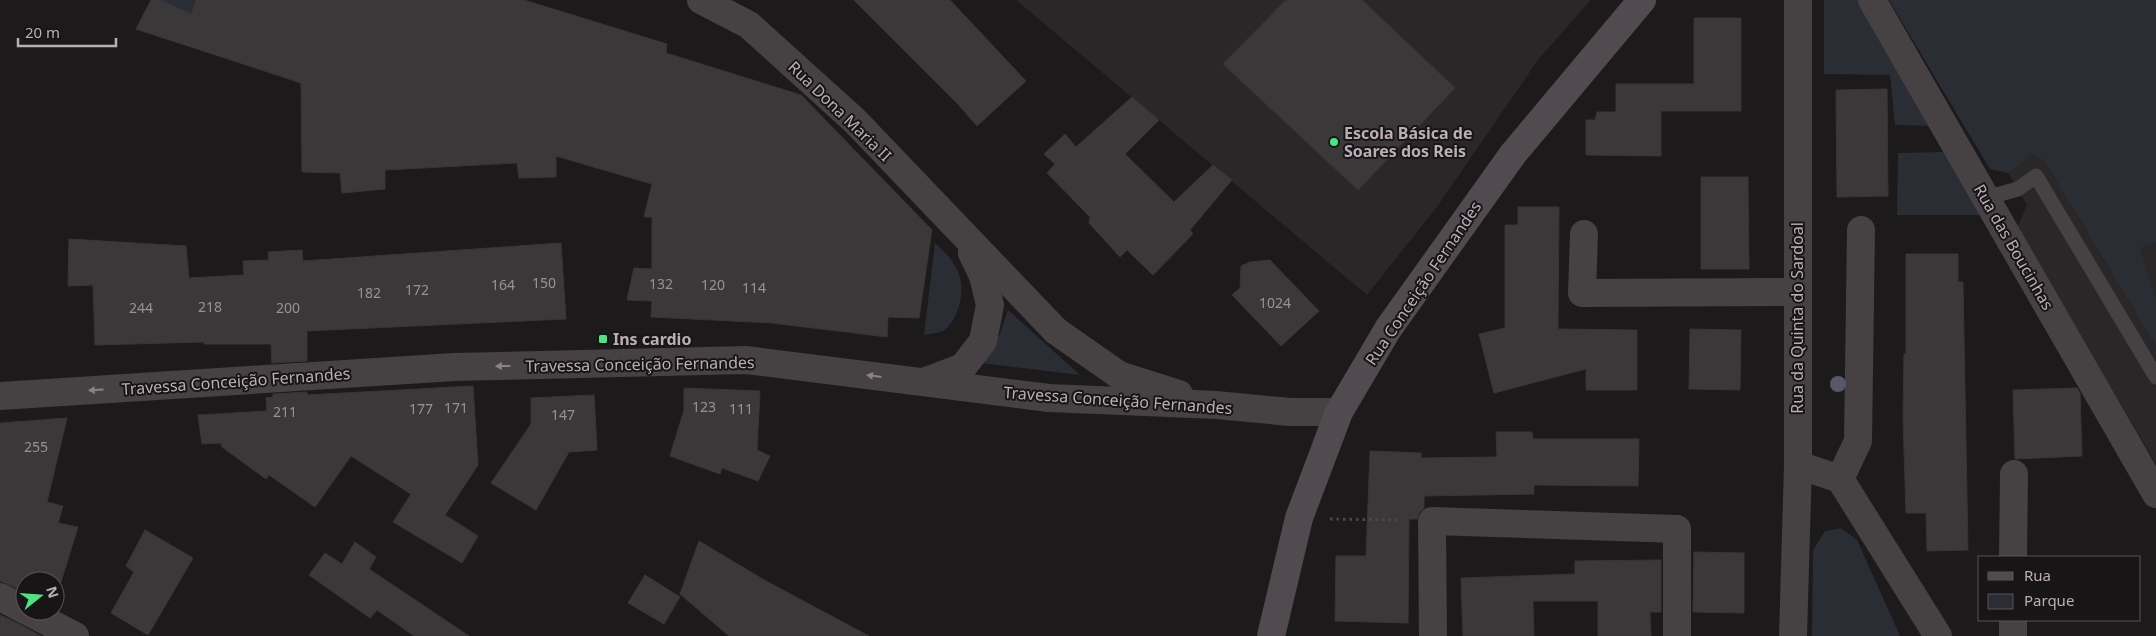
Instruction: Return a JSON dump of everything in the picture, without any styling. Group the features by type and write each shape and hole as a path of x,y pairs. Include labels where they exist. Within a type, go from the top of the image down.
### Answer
{"main road":[{"name":"Rua Conceição Fernandes","path":"1271,636 1299,518 1339,412 1388,329 1513,154 1642,0"}],"street":[{"name":"Rua da Quinta do Sardoal","path":"1793,636 1798,465 1798,0"},
{"name":"Rua das Boucinhas","path":"1872,0 2156,494"},
{"name":"Rua Dona Maria II","path":"712,3 749,25 855,122 1056,331 1119,376 1216,405"},
{"path":"1840,479 1858,441 1861,230"},
{"path":"1584,234 1582,293 1797,292"},
{"name":"Rua Dona Maria II","path":"922,383 963,367 983,341 990,305 982,276 965,238"},
{"name":"Travessa Conceição Fernandes","path":"0,396 454,367 736,360 1049,398 1216,405 1290,412 1339,412"},
{"path":"1798,465 1840,479 1933,632"},
{"path":"2013,556 2014,474"},
{"path":"1433,636 1432,521 1677,529 1676,636"},
{"path":"0,597 15,604"},
{"path":"47,621 75,636"},
{"path":"2013,621 2013,636"}],"lane":[{"path":"1986,198 2018,190 2036,176 2156,377"}],"path":[{"path":"1299,518 1432,521"}],"shaded area":[{"name":"Escola Básica de Soares dos Reis","path":"1016,0 1591,0 1538,60 1437,207 1367,295"},
{"path":"1889,0 2156,0 2156,464 2017,228 2027,205 2008,173 1990,169"}],"green space":[{"path":"161,0 196,0 181,44 159,37 174,6"},
{"path":"1824,0 1859,0 1932,126 1895,125 1890,75 1824,74"},
{"path":"1889,0 2156,0 2156,242 2140,248 2156,301 2156,345 2044,160 2032,154 2008,173 1990,169"},
{"path":"1947,152 1985,215 1897,215 1898,153"},
{"path":"935,243 950,258 959,274 961,282 960,301 950,325 943,331 924,335"},
{"path":"1008,310 1080,375 981,363 1000,334"},
{"path":"1841,528 1857,540 1900,636 1812,636 1813,550 1825,531"}],"building":[{"path":"151,0 161,0 191,14 196,0 524,0 667,44 666,53 801,95 932,230 919,318 888,317 887,337 772,323 651,317 652,301 627,300 634,268 652,269 652,217 644,217 652,184 556,156 556,177 519,178 517,163 385,170 385,189 342,193 340,173 302,172 301,83 136,29"},
{"path":"854,0 950,0 1026,81 977,126 957,103"},
{"path":"1286,0 1362,0 1455,88 1358,190 1223,64"},
{"path":"1694,18 1741,18 1741,111 1661,111 1661,156 1586,155 1586,120 1595,120 1597,112 1616,112 1616,84 1694,84"},
{"path":"1887,89 1888,196 1837,197 1836,90"},
{"path":"1132,97 1159,120 1125,154 1174,202 1213,165 1232,180 1190,230 1193,234 1153,275 1127,250 1120,257 1089,223 1090,217 1047,173 1055,164 1044,154 1065,134 1076,147"},
{"path":"1701,177 1748,177 1749,269 1701,269"},
{"path":"1518,207 1559,207 1558,329 1637,330 1637,390 1586,390 1586,369 1494,393 1479,334 1505,328 1505,225 1518,225"},
{"path":"69,239 186,246 189,278 244,275 243,261 269,260 268,252 302,250 303,261 561,243 566,319 307,331 307,361 272,363 271,344 204,344 204,342 95,345 93,285 68,286"},
{"path":"1906,254 1958,254 1958,282 1963,282 1968,550 1927,551 1926,513 1906,513 1903,418 1904,354 1906,354"},
{"path":"1270,260 1319,311 1281,346 1232,295 1240,288 1241,266 1250,262"},
{"path":"1690,329 1741,330 1740,390 1689,389"},
{"path":"473,386 478,465 445,515 478,536 462,563 393,522 411,494 351,456 315,507 269,475 266,479 222,447 221,443 202,444 198,415 267,411 266,398 273,397 273,394 307,392 307,395"},
{"path":"684,388 760,391 757,450 770,456 758,481 722,468 720,474 670,456 684,410"},
{"path":"2077,388 2080,393 2082,456 2015,459 2013,390"},
{"path":"594,395 597,450 569,452 536,510 491,483 531,424 531,398"},
{"path":"67,418 47,502 63,506 58,523 78,527 64,571 15,571 15,588 0,581 0,423"},
{"path":"1496,432 1532,432 1533,439 1639,439 1638,486 1534,485 1534,494 1424,496 1424,508 1419,513 1417,519 1409,519 1408,623 1335,621 1336,556 1366,556 1370,451 1421,453 1421,458 1497,457"},
{"path":"145,530 193,558 148,635 111,613 134,572 126,566"},
{"path":"699,541 766,581 869,636 729,636 680,594"},
{"path":"355,542 376,557 369,569 469,636 414,636 377,610 370,618 309,575 325,553 342,564"},
{"path":"1694,552 1744,553 1744,613 1693,612"},
{"path":"1661,560 1661,612 1650,612 1651,636 1598,636 1598,601 1533,601 1534,636 1463,636 1461,578 1575,574 1575,561"},
{"path":"645,575 680,597 664,624 628,603"},
{"path":"0,615 19,624 41,636 0,636"}],"place":[{"name":"Escola Básica de Soares dos Reis","path":"1334,142"},
{"name":"Ins cardio","path":"603,339"}]}
